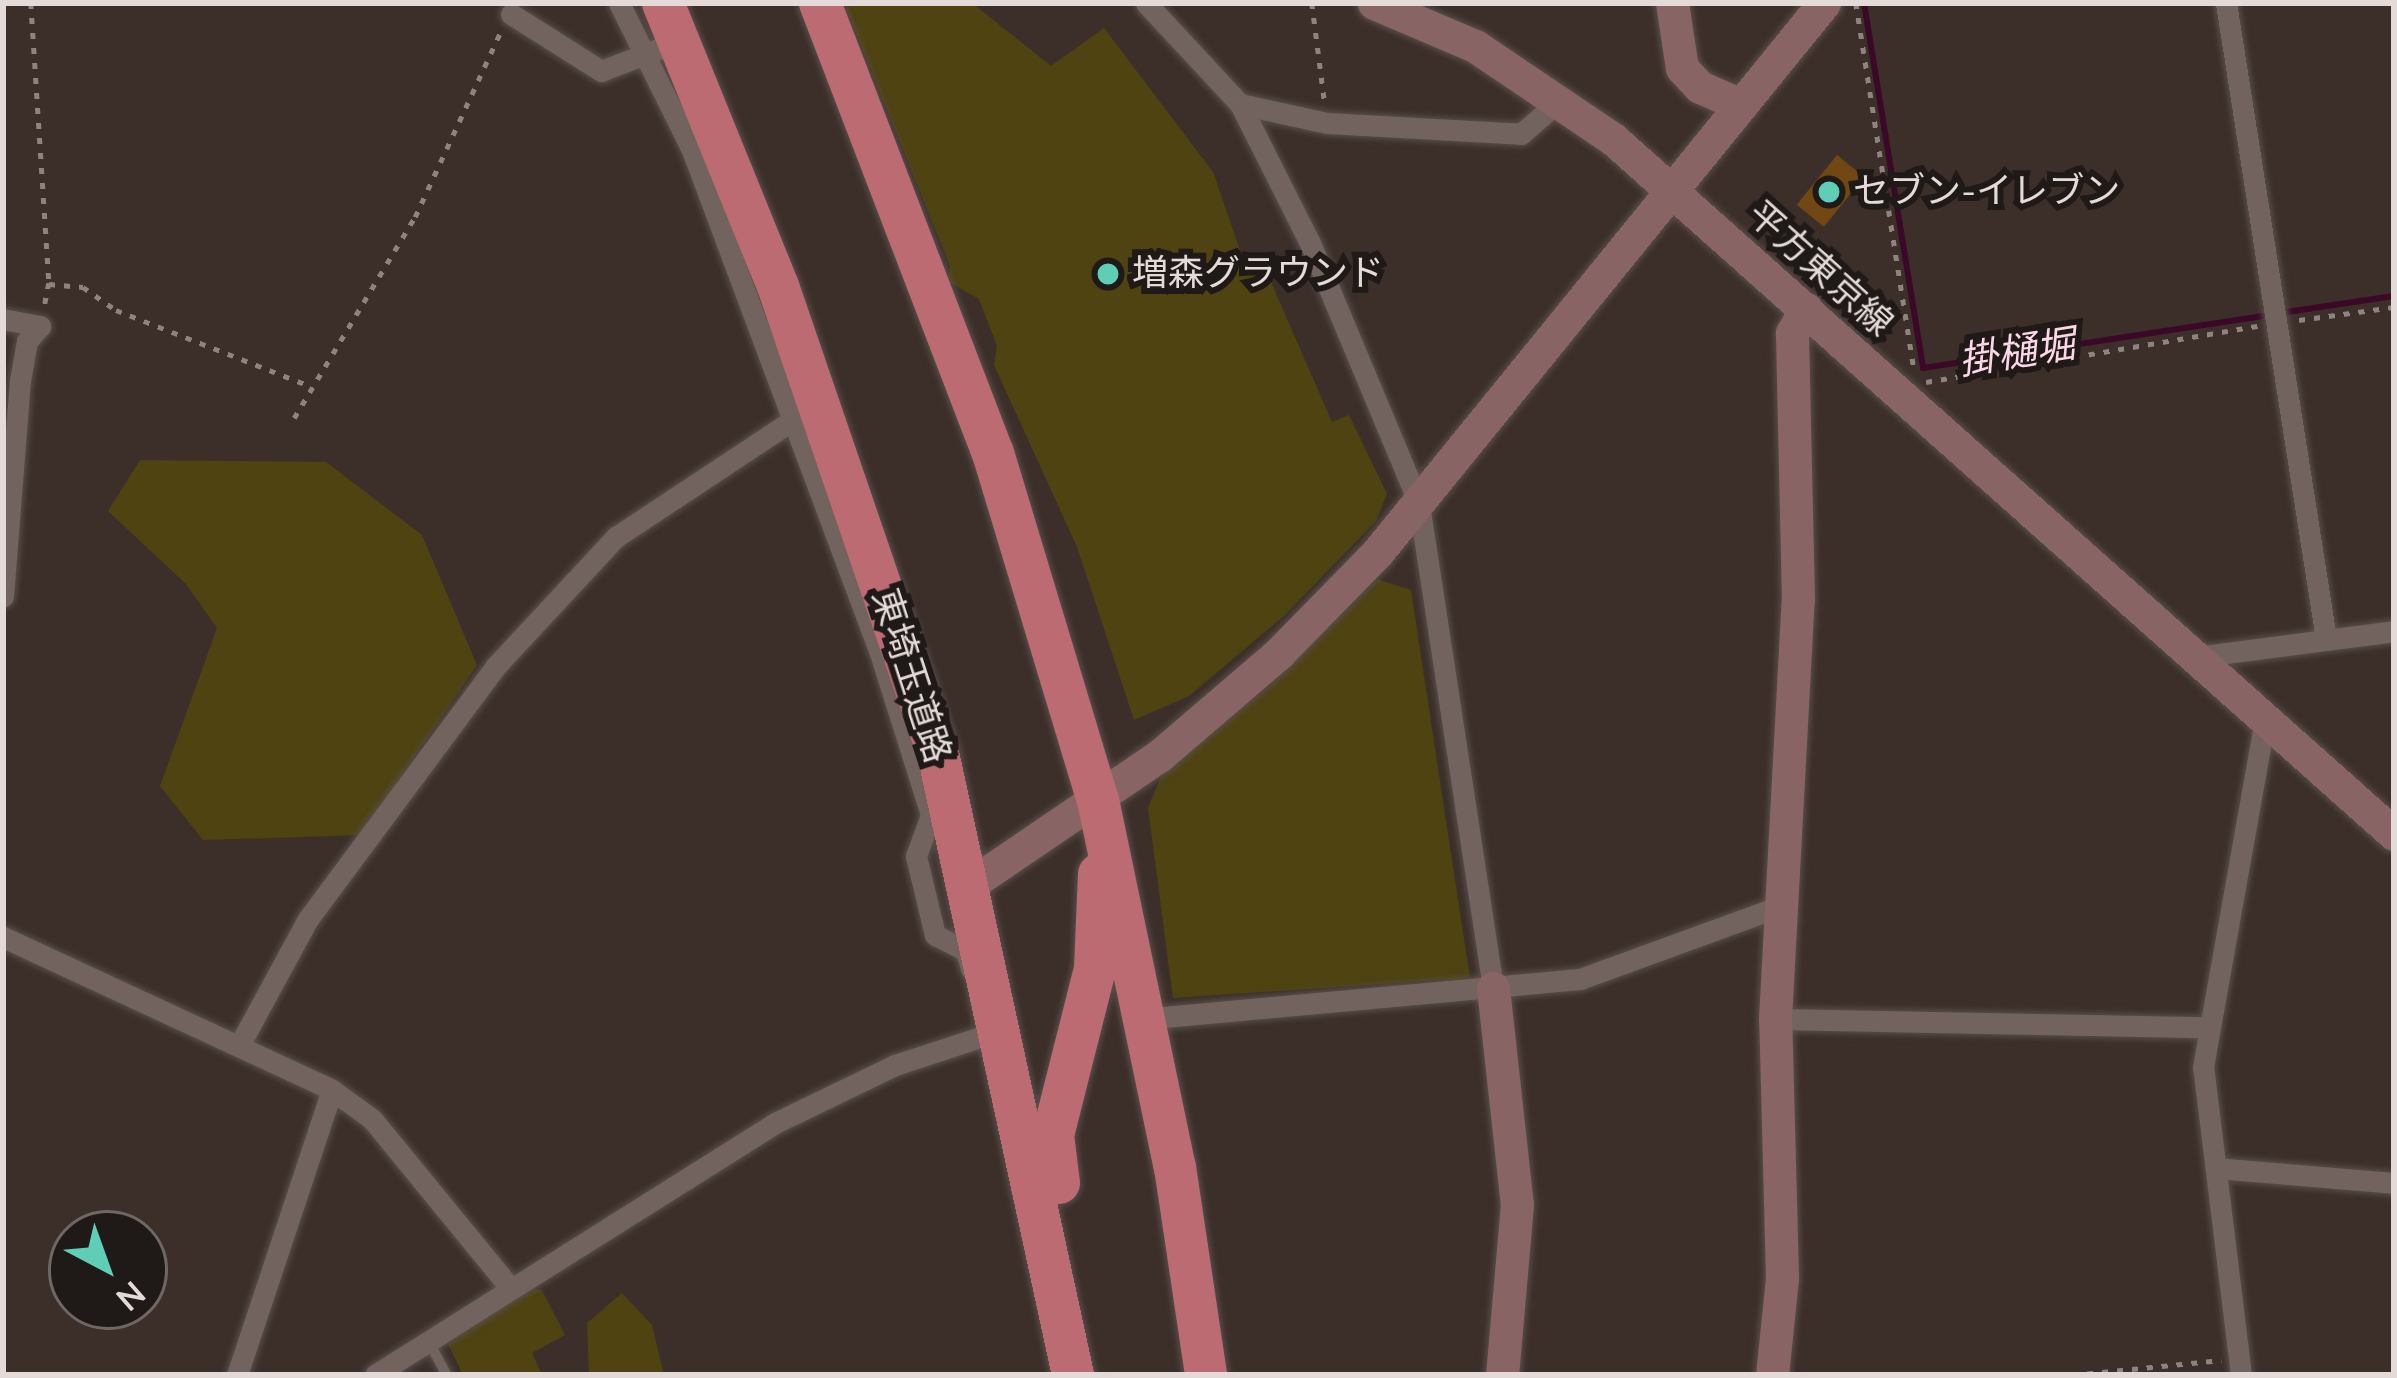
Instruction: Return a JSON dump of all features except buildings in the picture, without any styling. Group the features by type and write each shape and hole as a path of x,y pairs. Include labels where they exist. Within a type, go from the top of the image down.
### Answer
{"highway":[{"path":"820,3 993,453 1098,800 1175,1167 1206,1375"},
{"name":"東埼玉道路","path":"660,32 862,526 938,753 1073,1375"},
{"path":"1059,1295 1053,1135 1095,969 1098,800"}],"street":[{"path":"375,1375 773,1124 896,1065 995,1032 966,951 935,935 916,856 931,815 794,419 692,150 660,32 619,3"},
{"path":"1146,3 1240,104 1310,243 1419,504 1492,988 1517,1204 1514,1308 1502,1375"},
{"name":"平方東京線","path":"1374,3 1475,46 1560,100 1672,188 2394,834"},
{"path":"1672,3 1682,68 1700,87 1741,104"},
{"path":"969,885 1098,800 1267,664 1419,504 1824,3"},
{"path":"2226,3 2326,640"},
{"path":"511,14 584,66 620,66 660,32"},
{"path":"1240,104 1328,123 1521,134 1560,100"},
{"path":"1772,1375 1782,1278 1775,1019 1798,600 1792,332 1806,309"},
{"path":"3,319 40,326"},
{"path":"3,596 20,380 27,341 40,326"},
{"path":"240,1045 308,920 495,667 616,537 794,419"},
{"path":"2195,657 2394,631"},
{"path":"2240,1366 2203,1066 2265,719"},
{"path":"1163,1017 1580,979 1781,905"},
{"path":"3,937 332,1090 372,1119 511,1289"},
{"path":"1775,1019 2207,1027"},
{"path":"237,1375 332,1090"},
{"path":"2216,1168 2394,1183"}],"lane":[{"path":"428,1340 447,1375"}],"path":[{"path":"32,3 49,284 40,326"},
{"path":"1312,3 1328,123"},
{"path":"1856,3 1916,376 1910,385 2394,307"},
{"path":"294,418 382,278 511,14"},
{"path":"49,284 83,286 116,310 310,386"},
{"path":"2072,1375 2240,1366"}],"shaded area":[{"name":"増森グラウンド","path":"844,3 972,3 1051,66 1104,28 1213,172 1242,256 1261,259 1332,422 1349,415 1387,494 1376,521 1284,616 1189,696 1134,720 1077,547 994,365 997,346 979,299 947,281 950,266"},
{"path":"140,460 326,462 422,535 477,665 361,835 203,840 160,786 217,628 186,584 108,511"},
{"path":"1377,579 1411,590 1470,978 1173,998 1148,808 1164,769 1271,684"},
{"path":"533,1288 542,1290 565,1335 532,1353 542,1375 463,1375 446,1340"},
{"path":"622,1293 652,1325 664,1375 589,1375 587,1323"}],"waterway":[{"name":"掛樋堀","path":"1864,3 1923,368 2263,316"},
{"name":"掛樋堀","path":"2280,313 2394,296"}],"place":[{"name":"セブン-イレブン","path":"1829,192"},
{"name":"増森グラウンド","path":"1108,274"}]}
